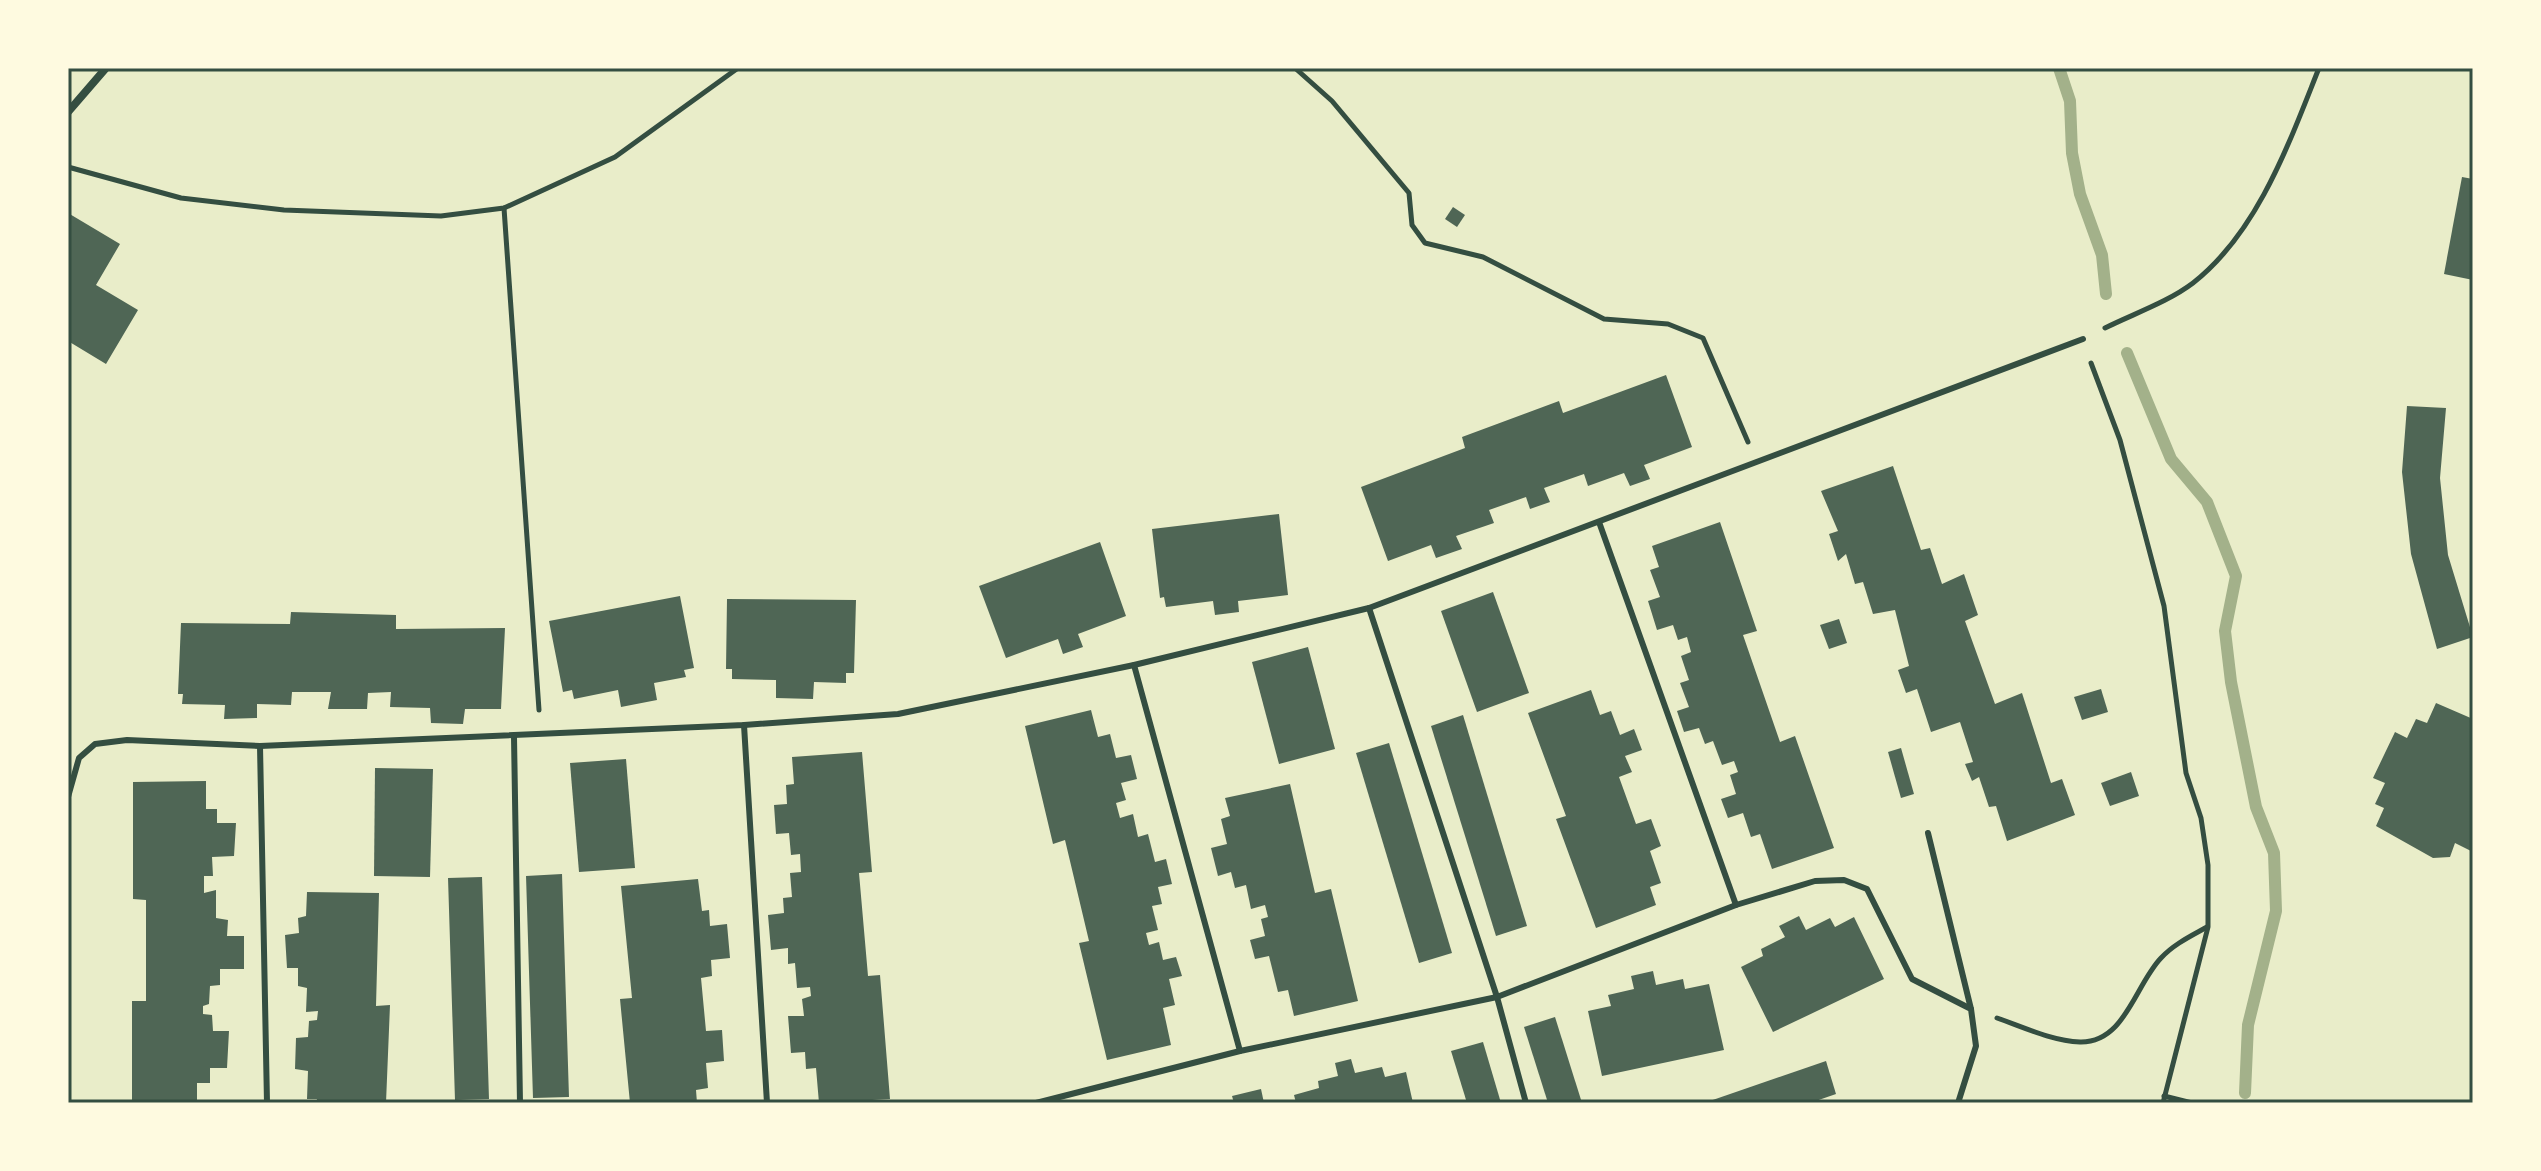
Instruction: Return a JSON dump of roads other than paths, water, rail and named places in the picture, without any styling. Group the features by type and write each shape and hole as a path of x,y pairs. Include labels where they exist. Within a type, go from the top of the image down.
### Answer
{"street":[{"path":"68,112 106,68"}],"lane":[{"path":"68,797 79,758 95,744 127,740 260,746 514,737 898,714 1134,665 1369,608 2083,339"},
{"path":"1599,522 1736,905"},
{"path":"1369,608 1497,997 1526,1103"},
{"path":"1134,665 1240,1051"},
{"path":"744,725 767,1103"},
{"path":"514,737 520,1103"},
{"path":"260,746 267,1103"},
{"path":"1928,833 1971,1009 1976,1046 1958,1103"},
{"path":"1036,1103 1240,1051 1497,997 1736,905 1815,881 1844,880 1867,889 1912,979 1971,1009"}],"waterway":[{"path":"2059,68 2070,101 2072,153 2080,194 2102,255 2106,294"},
{"path":"2127,353 2171,459 2207,502 2236,576 2225,631 2231,682 2256,807 2274,853 2276,911 2248,1025 2245,1093"}]}
